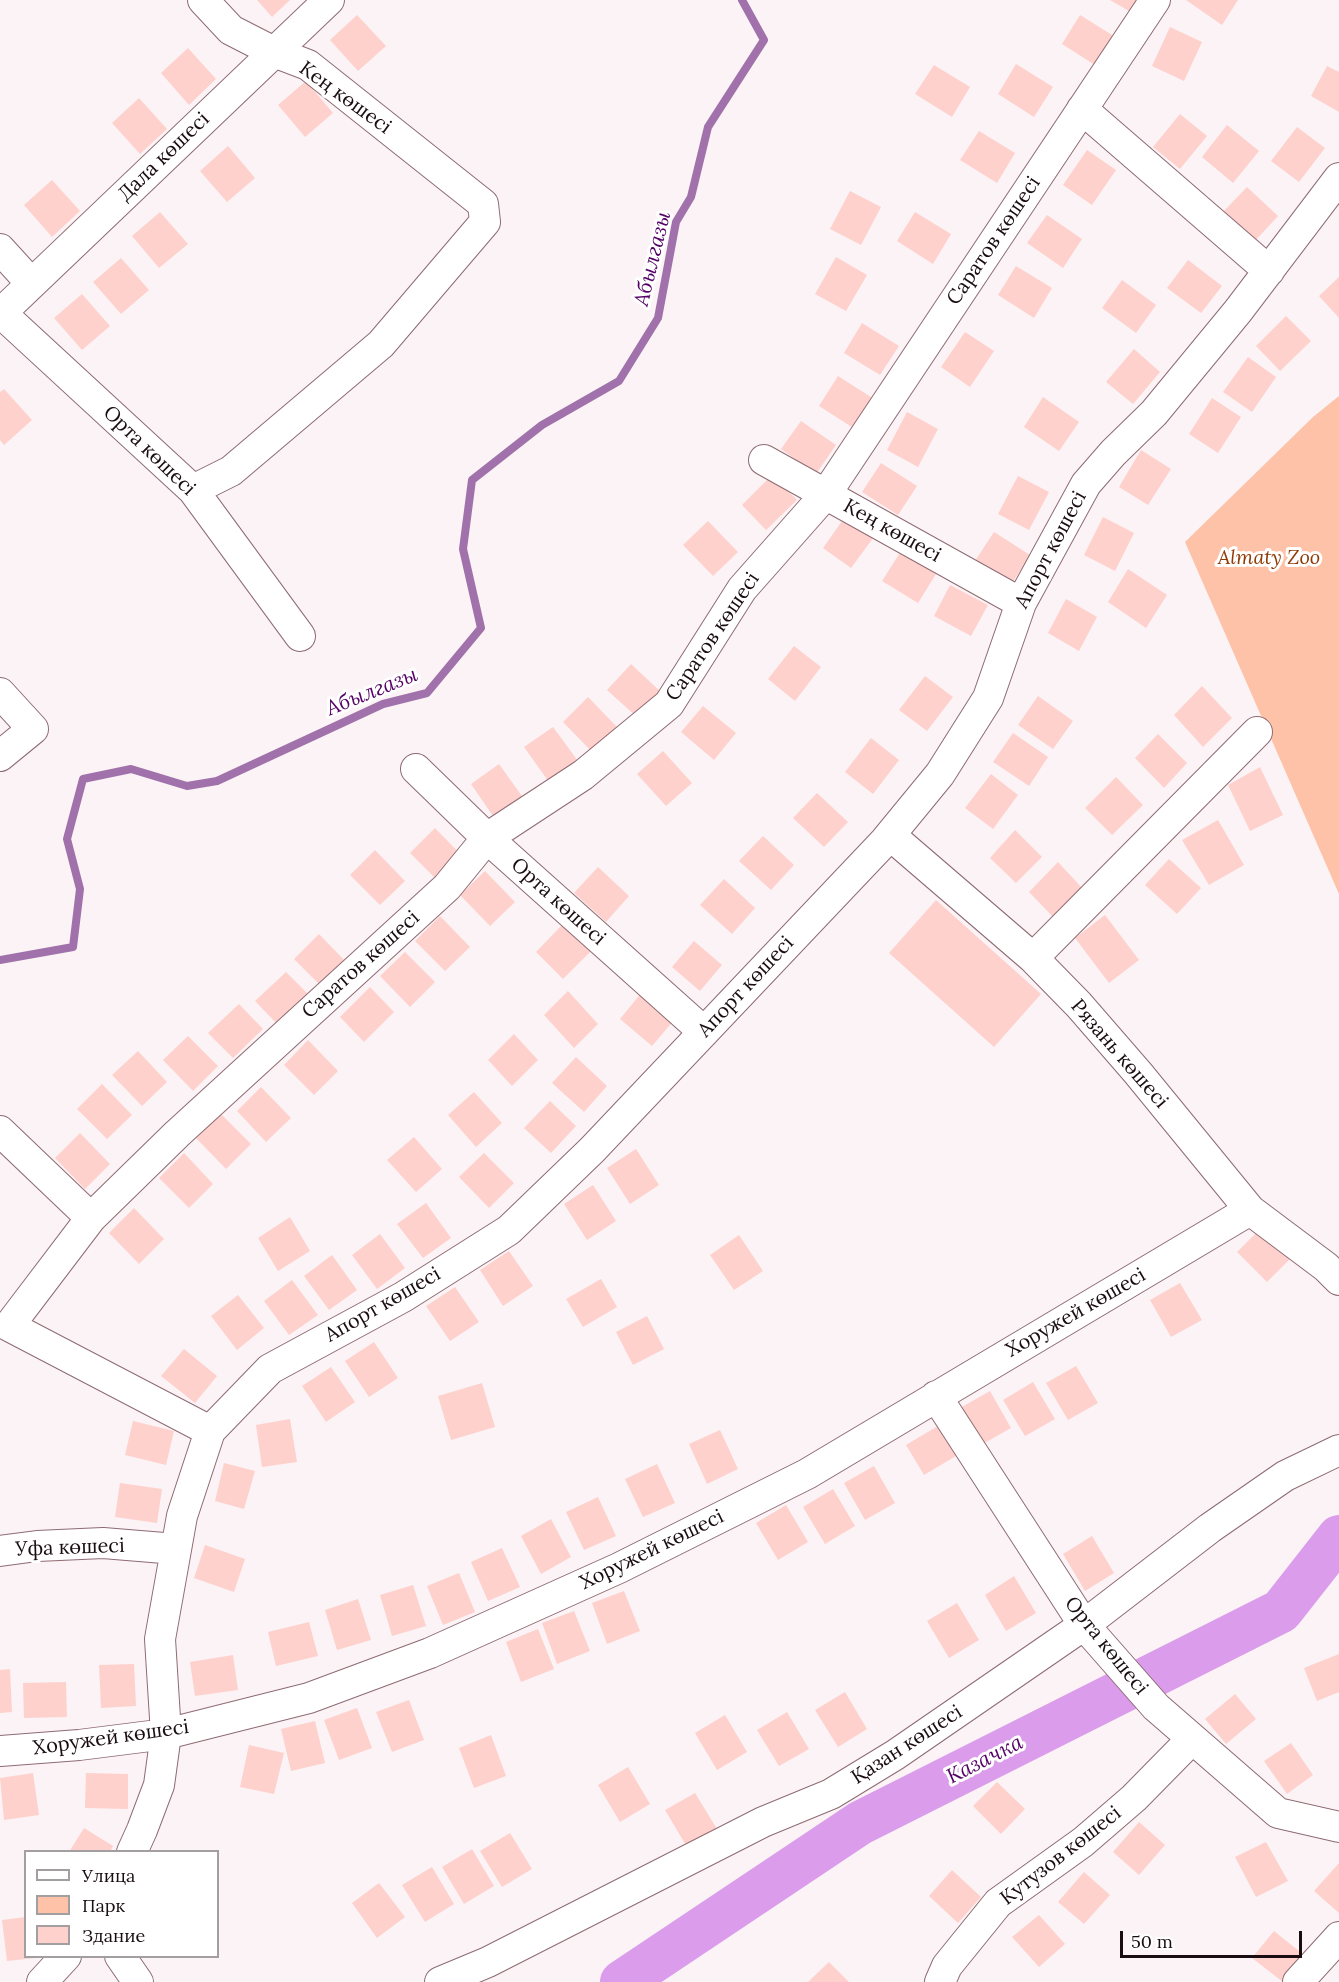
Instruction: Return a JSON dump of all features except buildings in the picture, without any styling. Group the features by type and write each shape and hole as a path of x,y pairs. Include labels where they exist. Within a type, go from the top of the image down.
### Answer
{"street":[{"name":"Кең көшесі","path":"193,490 231,471 381,344 484,222 483,204 308,65 274,52 231,30 203,0"},
{"name":"Дала көшесі","path":"1,313 329,0"},
{"name":"Саратов көшесі","path":"210,1431 9,1326 91,1218 186,1126 447,887 487,838 583,775 669,704 742,589 826,494 1155,0"},
{"path":"1082,109 1269,271"},
{"name":"Апорт көшесі","path":"132,1850 159,1785 166,1734 160,1639 182,1516 210,1431 270,1369 403,1297 509,1230 592,1150 890,835 940,774 988,698 1021,603 1086,484 1113,453 1154,413 1269,271 1339,178"},
{"path":"0,249 31,283"},
{"name":"Орта көшесі","path":"1,313 193,490 300,636"},
{"name":"Кең көшесі","path":"764,460 1021,603"},
{"path":"0,693 33,729 0,756"},
{"path":"1033,958 1257,732"},
{"name":"Орта көшесі","path":"416,769 487,838 704,1032"},
{"name":"Рязань көшесі","path":"890,835 1033,958 1130,1065 1250,1210 1326,1267 1339,1280"},
{"path":"0,1131 91,1218"},
{"name":"Хоружей көшесі","path":"0,1751 79,1745 166,1734 309,1698 430,1653 619,1568 807,1473 1250,1210"},
{"name":"Орта көшесі","path":"936,1396 1089,1630 1156,1707 1278,1813 1339,1827"},
{"name":"Қазан көшесі","path":"440,1982 488,1962 764,1822 831,1794 1089,1630 1210,1528 1285,1476 1339,1450"},
{"name":"Уфа көшесі","path":"0,1551 37,1546 103,1543 176,1549"},
{"name":"Кутузов көшесі","path":"940,1982 947,1966 998,1903 1092,1835 1134,1798 1192,1739"},
{"path":"1298,1982 1339,1937"},
{"path":"42,1982 64,1958"},
{"path":"121,1958 138,1982"}],"green space":[{"name":"Almaty Zoo","path":"1339,396 1339,894 1185,542 1313,417"}],"waterway":[{"name":"Абылгазы","path":"0,960 73,947 80,889 67,839 83,779 131,769 187,786 217,781 383,704 427,693 481,628 463,549 472,480 542,425 619,381 658,318 676,222 691,197 708,127 764,40 742,0"},
{"name":"Казачка","path":"622,1982 860,1823 1281,1611 1339,1537"}]}
